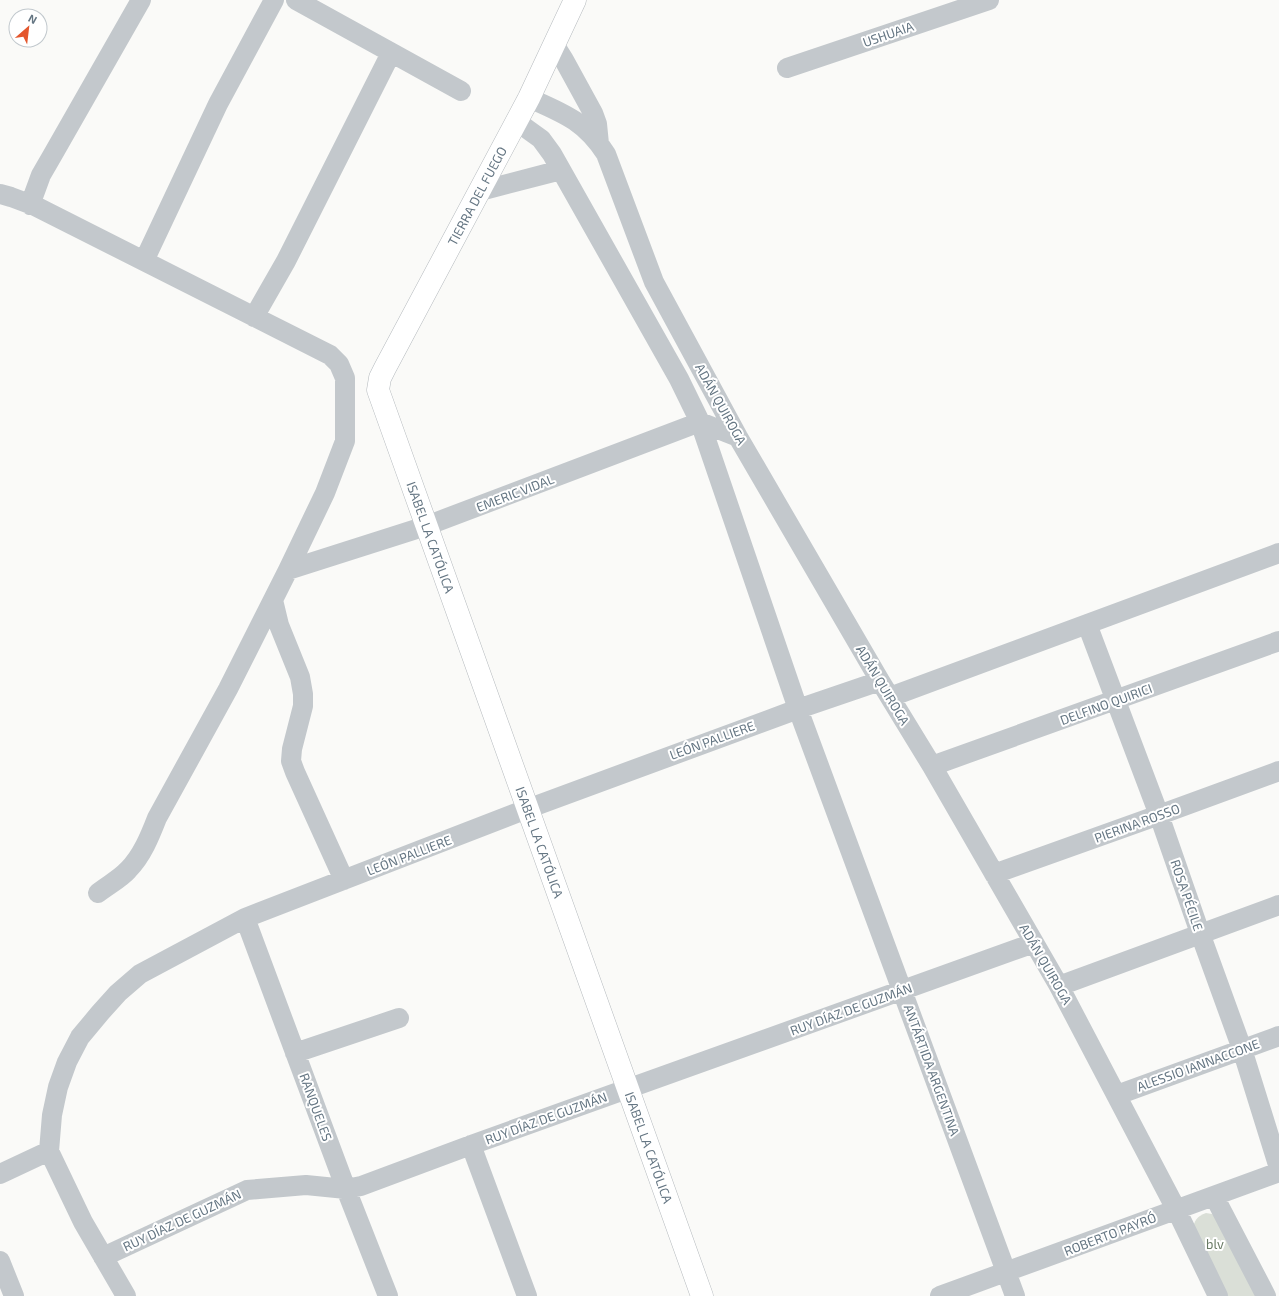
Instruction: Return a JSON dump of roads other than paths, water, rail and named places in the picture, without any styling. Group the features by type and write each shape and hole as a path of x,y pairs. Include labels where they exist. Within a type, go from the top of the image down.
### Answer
{"main road":[{"name":"TIERRA DEL FUEGO","path":"378,390 380,378 529,98 574,0"},
{"name":"ISABEL LA CATÓLICA","path":"378,390 702,1296"}],"street":[{"path":"30,205 42,175 52,156 141,0"},
{"path":"144,261 218,104 274,0"},
{"path":"296,0 461,91"},
{"name":"USHUAIA","path":"787,68 989,0"},
{"path":"554,44 593,114 597,124 599,144"},
{"path":"254,317 286,261 392,53"},
{"name":"ADÁN QUIROGA","path":"529,98 567,115 587,131 606,154 654,282 738,437 885,689 932,766 1059,986 1176,1209 1218,1296"},
{"name":"ADÁN QUIROGA","path":"516,121 540,139 552,154 679,379 700,422 798,709"},
{"path":"480,191 561,170"},
{"path":"0,194 30,205 144,261 330,356 339,364 345,378 345,441 324,493 288,570 228,689 157,818 149,839 128,870 98,893"},
{"path":"656,338 675,320"},
{"path":"700,422 738,437"},
{"name":"EMERIC VIDAL","path":"288,570 426,526 700,422"},
{"name":"LEÓN PALLIERE","path":"49,1151 52,1115 58,1087 67,1062 80,1037 100,1013 118,993 140,974 245,918 527,809 798,709 885,689 1087,624 1279,552"},
{"path":"273,600 279,625 300,677 303,694 303,706 292,749 291,761 344,880"},
{"name":"ROSA PÉCILE","path":"1087,624 1159,815 1242,1049 1279,1168"},
{"name":"DELFINO QUIRICI","path":"932,766 1116,701 1279,641"},
{"name":"ANTÁRTIDA ARGENTINA","path":"798,709 1015,1296"},
{"name":"PIERINA ROSSO","path":"994,874 1279,771"},
{"path":"1059,986 1279,905"},
{"name":"RANQUELES","path":"245,918 346,1189 388,1296"},
{"name":"RUY DÍAZ DE GUZMÁN","path":"103,1257 247,1190 306,1185 346,1189 361,1186 471,1145 1034,943"},
{"path":"295,1053 398,1018"},
{"name":"ALESSIO IANNACCONE","path":"1117,1095 1279,1036"},
{"path":"471,1145 527,1296"},
{"path":"0,1174 49,1151 84,1222 126,1296"},
{"name":"ROBERTO PAYRÓ","path":"940,1296 1279,1172"},
{"path":"1214,1196 1266,1296"},
{"path":"0,1261 14,1296"}],"park label":[{"name":"blv","path":"1215,1244"}]}
